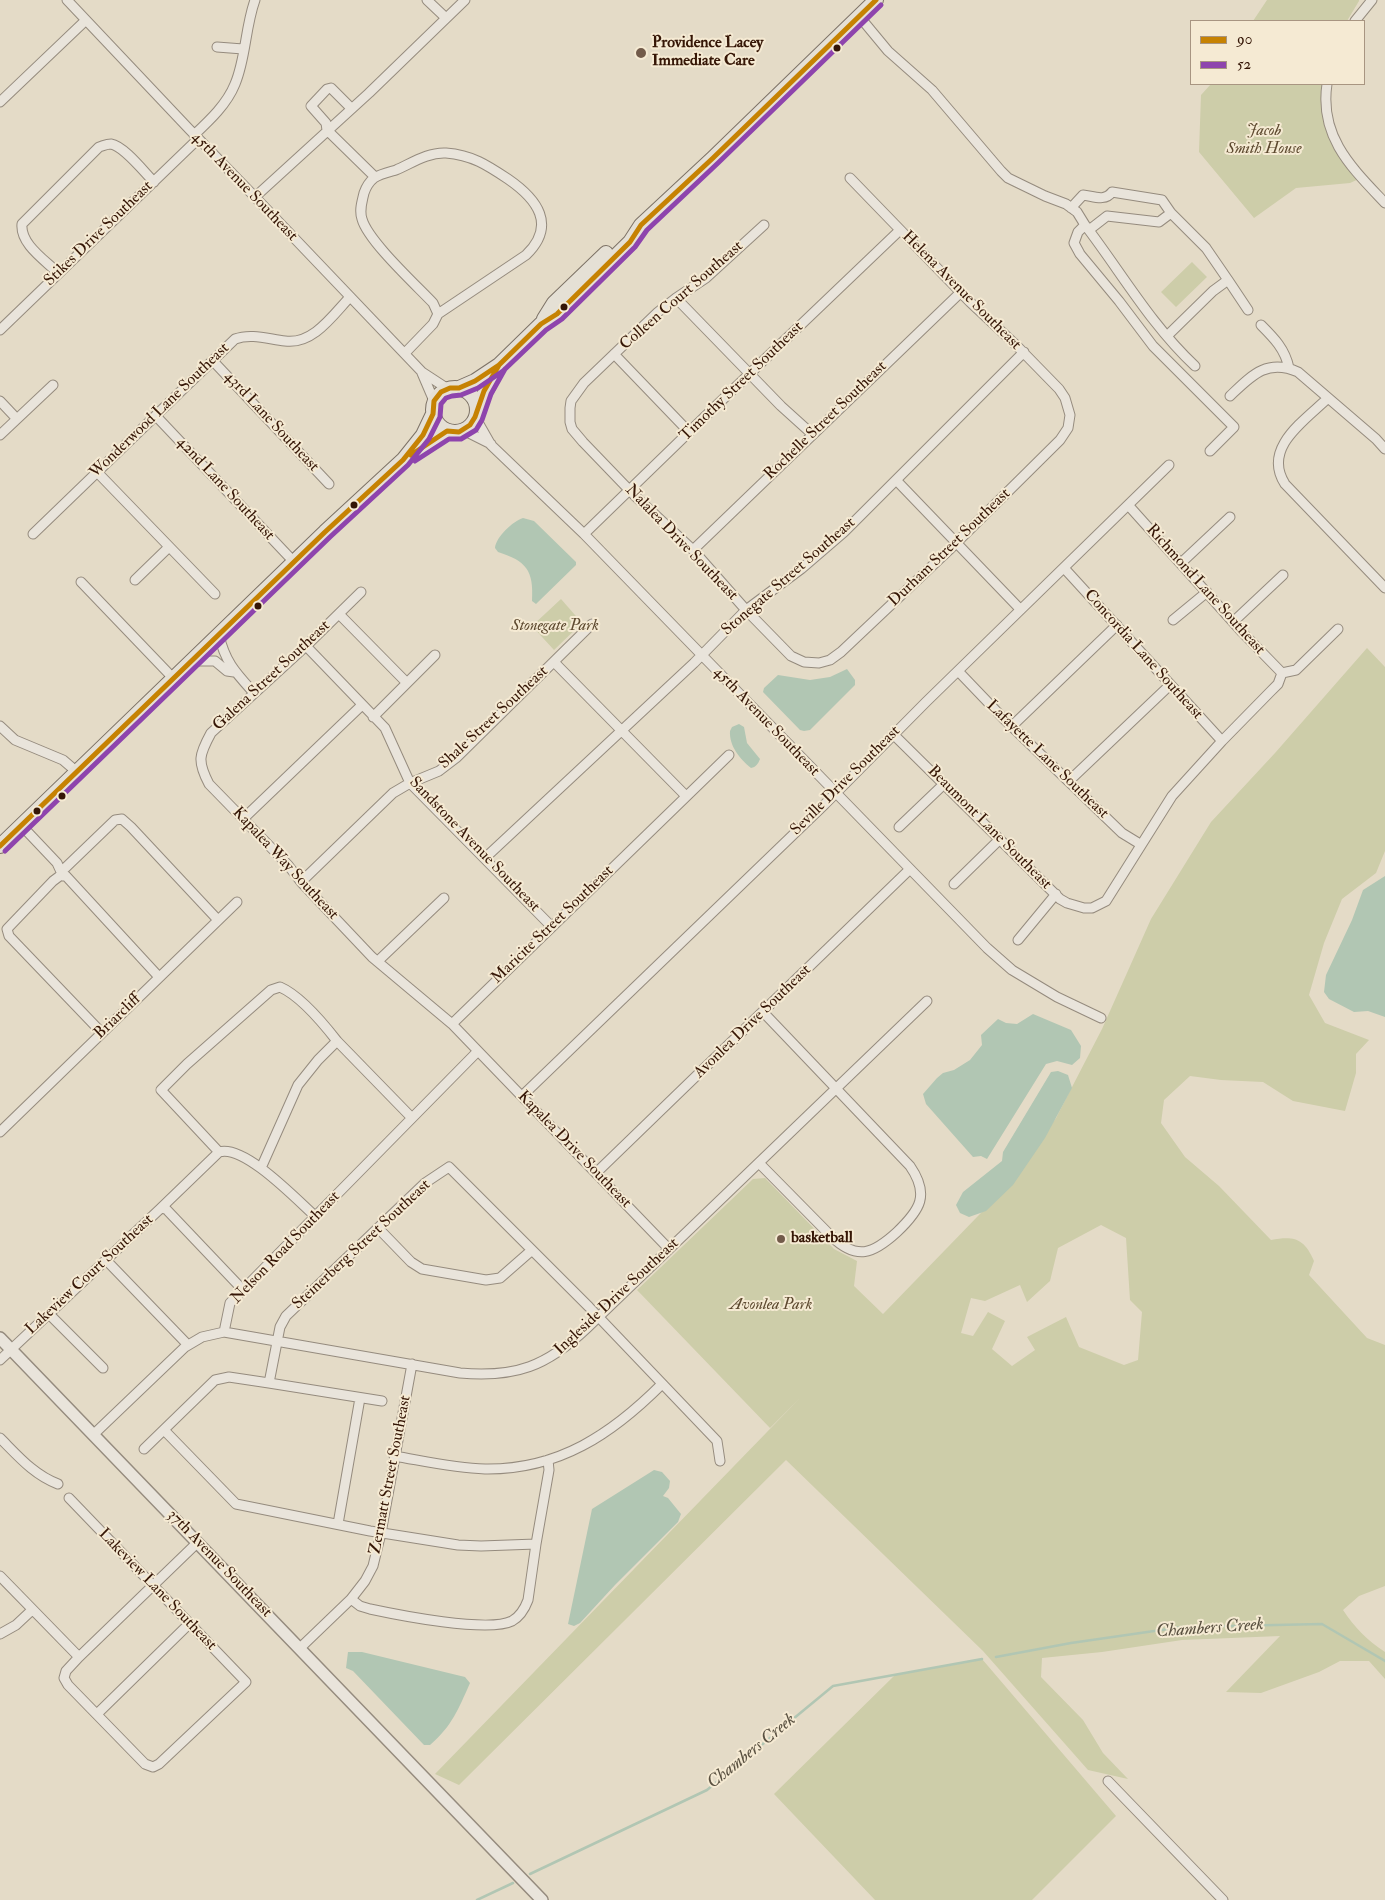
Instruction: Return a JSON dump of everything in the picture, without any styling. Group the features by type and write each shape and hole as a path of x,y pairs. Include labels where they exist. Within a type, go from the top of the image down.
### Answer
{"main road":[{"path":"0,846 294,562 403,460 423,435 433,407 441,392 474,381 499,365 541,324 558,314 630,242 642,225 876,0"},
{"path":"433,407 438,424 447,431 455,432 470,426 484,391 499,365"},
{"path":"454,388 470,394 474,398 476,413"},
{"path":"403,460 447,431"}],"street":[{"name":"45th Avenue Southeast","path":"67,0 422,372 454,388"},
{"name":"Stikes Drive Southeast","path":"0,330 154,182 196,137 231,94 240,68 246,29 255,0"},
{"path":"428,0 446,18"},
{"path":"255,197 369,93 465,0"},
{"path":"1356,20 1372,0"},
{"path":"860,16 888,51 932,90 1008,178 1066,204 1077,212 1122,279 1175,347 1195,366"},
{"path":"0,102 86,20"},
{"path":"217,47 243,49"},
{"path":"1327,85 1327,117 1333,137 1345,159 1385,203"},
{"path":"351,108 331,88 327,89 311,106 326,123 327,130 375,177"},
{"path":"58,273 29,244 21,230 22,224 99,148 107,144 113,144 122,150 154,182"},
{"path":"405,353 433,324 438,314 526,255 536,246 542,232 541,214 524,190 485,163 463,156 444,153 427,156 375,177 367,186 360,211 362,221 377,244 433,303 438,314"},
{"name":"Helena Avenue Southeast","path":"850,178 960,293 1024,352 1059,389 1068,406"},
{"path":"1071,208 1083,194 1104,199 1109,197 1112,192 1162,200 1171,213 1206,248 1248,310"},
{"path":"1171,213 1159,222 1107,216 1078,232 1074,242 1080,254 1119,300 1150,343 1234,427 1210,451"},
{"name":"Colleen Court Southeast","path":"570,416 571,401 576,392 614,354 658,312 706,278 764,224"},
{"name":"Timothy Street Southeast","path":"584,534 900,230"},
{"path":"1167,336 1213,291 1228,280"},
{"name":"Rochelle Street Southeast","path":"692,550 960,293"},
{"name":"Wonderwood Lane Southeast","path":"33,534 234,340 243,336 287,342 307,338 324,325 350,297"},
{"path":"676,298 781,406 812,434"},
{"path":"1261,325 1284,351 1289,368"},
{"path":"1163,357 1175,347"},
{"name":"Stonegate Street Southeast","path":"485,858 701,655 746,610 801,569 844,532 1024,352"},
{"path":"614,354 689,432"},
{"name":"43rd Lane Southeast","path":"213,361 328,484"},
{"path":"1230,396 1259,371 1276,367 1289,368 1298,372 1376,438 1385,449"},
{"name":"45th Avenue Southeast","path":"422,372 433,407"},
{"path":"0,435 53,385"},
{"path":"1328,398 1282,444 1278,458 1279,472 1285,484 1380,577 1385,588"},
{"path":"0,401 17,419"},
{"name":"Durham Street Southeast","path":"804,662 819,663 834,657 956,543 1060,440 1070,423 1068,406"},
{"name":"45th Avenue Southeast","path":"476,413 491,445"},
{"name":"42nd Lane Southeast","path":"156,416 294,562"},
{"name":"Nalalea Drive Southeast","path":"570,416 572,428 577,435 629,490 692,550 791,656 804,662"},
{"name":"45th Avenue Southeast","path":"463,430 491,445 584,534 987,948 1012,970 1058,997 1101,1018"},
{"name":"Seville Drive Southeast","path":"522,1096 836,793 893,734 1169,464"},
{"path":"97,472 215,594"},
{"path":"896,480 1020,609"},
{"name":"Richmond Lane Southeast","path":"1128,506 1282,673"},
{"path":"1181,563 1230,517"},
{"path":"135,580 169,547"},
{"name":"Concordia Lane Southeast","path":"1064,568 1222,741"},
{"path":"1233,622 1283,575"},
{"path":"81,582 173,678"},
{"name":"Galena Street Southeast","path":"201,770 201,751 211,733 306,646 361,592"},
{"path":"1173,620 1207,592"},
{"path":"339,614 406,682"},
{"name":"Shale Street Southeast","path":"301,882 393,793 439,770 456,758 592,624"},
{"path":"1012,726 1117,625"},
{"path":"1140,844 1172,796 1278,684 1282,673 1296,670 1338,629"},
{"path":"219,635 223,653 232,665 234,672 254,693"},
{"name":"Sandstone Avenue Southeast","path":"306,646 385,728 410,783 552,927"},
{"path":"373,716 435,655"},
{"path":"192,660 215,661 227,671 234,672"},
{"path":"554,662 686,796"},
{"name":"Lafayette Lane Southeast","path":"958,671 1122,833 1140,844"},
{"path":"1069,781 1170,685"},
{"path":"243,819 362,705"},
{"path":"0,726 15,740 60,758 77,772"},
{"name":"Beaumont Lane Southeast","path":"893,734 1067,903 1084,908 1092,908 1102,904 1110,897 1140,844"},
{"name":"Maricite Street Southeast","path":"452,1024 729,754"},
{"name":"Kapalea Way Southeast","path":"201,770 209,784 288,865 301,882 375,959"},
{"path":"898,827 944,784"},
{"path":"102,1033 9,936 7,929 115,820 122,819 131,827 218,920"},
{"path":"21,825 57,863 62,873 160,977"},
{"path":"954,884 1000,839"},
{"name":"Avonlea Drive Southeast","path":"596,1173 909,870"},
{"path":"1018,940 1056,894"},
{"path":"444,898 375,959 452,1024"},
{"name":"Briarcliff","path":"0,1132 237,902"},
{"path":"219,1152 161,1090 187,1064 271,990 280,987 288,990 302,1003 412,1118"},
{"name":"Ingleside Drive Southeast","path":"224,1332 478,1374 515,1371 543,1362 560,1352 598,1317 927,1001"},
{"path":"759,1163 831,1236 847,1249 861,1252 873,1250 881,1246 910,1220 918,1209 921,1200 917,1176 910,1166 763,1012"},
{"name":"Kapalea Drive Southeast","path":"452,1024 669,1249"},
{"path":"261,1168 298,1085 318,1060 337,1041"},
{"name":"Nelson Road Southeast","path":"224,1332 230,1303 478,1051"},
{"path":"161,1208 223,1150 247,1158 261,1168 315,1216"},
{"name":"Steinerberg Street Southeast","path":"269,1383 280,1327 286,1316 425,1183 449,1167 718,1441 720,1461"},
{"name":"Lakeview Court Southeast","path":"0,1360 161,1208 166,1209 243,1290"},
{"path":"379,1229 410,1262 422,1270 486,1280 500,1278 532,1250"},
{"path":"106,1260 188,1345"},
{"path":"49,1314 103,1368"},
{"path":"94,1434 188,1345 202,1337 224,1332"},
{"name":"37th Avenue Southeast","path":"0,1338 438,1790 542,1900"},
{"name":"Zermatt Street Southeast","path":"300,1648 350,1599 365,1581 373,1566 376,1532 394,1456 412,1364"},
{"path":"144,1449 215,1380 229,1376 382,1401"},
{"path":"394,1456 452,1466 485,1469 513,1467 548,1460 588,1444 608,1432 624,1420 662,1384"},
{"path":"338,1524 360,1398"},
{"path":"164,1430 236,1504 376,1532 458,1545 536,1544"},
{"path":"0,1438 35,1473 44,1479 58,1484"},
{"path":"350,1599 360,1606 370,1609 435,1621 483,1624 507,1623 521,1614 528,1600 549,1470 548,1460"},
{"name":"Lakeview Lane Southeast","path":"69,1498 246,1682 159,1764 153,1767 145,1764 97,1714"},
{"path":"190,1623 97,1714 68,1685 64,1678 66,1671 198,1542"},
{"path":"0,1576 79,1658"},
{"path":"0,1634 16,1625 32,1610"},
{"path":"1108,1781 1223,1900"}],"green space":[{"path":"1267,0 1359,0 1348,20 1254,20"},
{"name":"Jacob Smith House","path":"1210,85 1326,85 1333,137 1361,178 1350,183 1296,188 1254,218 1199,152 1201,95"},
{"path":"1192,262 1207,277 1176,307 1161,292"},
{"name":"Stonegate Park","path":"561,599 582,623 554,650 532,626"},
{"name":"Avonlea Park","path":"1367,648 1385,667 1385,851 1376,873 1342,899 1324,943 1309,995 1325,1023 1369,1040 1356,1054 1356,1073 1345,1111 1293,1101 1263,1082 1190,1076 1164,1100 1161,1123 1185,1157 1219,1186 1271,1240 1286,1238 1302,1243 1314,1261 1309,1275 1367,1338 1385,1345 1385,1586 1359,1596 1343,1610 1362,1633 1385,1652 1385,1679 1369,1661 1340,1661 1319,1672 1261,1693 1226,1692 1280,1636 1182,1640 1102,1652 1042,1658 1041,1677 1083,1720 1103,1753 1128,1779 1088,1770 983,1651 786,1460 459,1785 435,1774 800,1398 770,1428 637,1290 753,1179 765,1178 834,1249 857,1261 854,1286 883,1314 1009,1184 1056,1118 1102,1029 1151,919 1211,822 1275,753","holes":["1101,1225 1126,1238 1130,1300 1142,1312 1138,1360 1124,1365 1079,1347 1066,1317 1027,1337 1035,1350 1012,1366 992,1349 1005,1321 988,1312 973,1336 961,1333 971,1298 985,1301 1020,1285 1027,1302 1050,1281 1058,1248"]},
{"path":"982,1659 1116,1816 1032,1900 875,1900 774,1794 895,1675"}],"shaded area":[{"path":"523,518 534,521 576,562 576,565 536,604 532,601 530,574 526,568 522,563 498,552 495,548 498,539 506,530"},
{"path":"847,669 855,680 855,685 810,730 800,730 763,692 764,688 778,675 810,680 830,677"},
{"path":"739,724 744,727 747,743 760,759 753,768 743,761 731,742 730,731 732,727"},
{"path":"1385,876 1385,1017 1368,1011 1354,1012 1329,999 1324,992 1326,975 1352,920 1363,890"},
{"path":"1033,1014 1071,1030 1081,1046 1080,1058 1072,1065 1057,1061 1046,1064 987,1159 981,1156 973,1157 926,1104 923,1094 943,1073 954,1070 970,1060 982,1045 981,1035 998,1019 1006,1023 1017,1024"},
{"path":"1058,1071 1068,1075 1072,1088 1045,1138 1013,1185 986,1211 969,1217 960,1213 956,1205 963,1192 1002,1161 1003,1152 1051,1072"},
{"path":"654,1470 662,1472 670,1481 669,1488 663,1496 668,1498 681,1514 678,1522 580,1623 574,1626 568,1624 592,1509"},
{"path":"348,1652 362,1652 465,1677 470,1683 458,1709 444,1731 430,1745 424,1745 353,1671 346,1668"}],"waterway":[{"name":"Chambers Creek","path":"996,1657 1071,1643 1182,1627 1322,1624 1385,1661"},
{"name":"Chambers Creek","path":"530,1874 707,1790 833,1686 982,1659"},
{"name":"Chambers Creek","path":"477,1900 513,1883"}],"transit line":[{"name":"90","path":"0,846 325,532 403,460 423,435 433,414 434,401 441,392 450,388 459,388 475,381 499,365 541,324 557,314 630,242 641,225 876,0"},
{"name":"52","path":"5,851 330,537 408,465 429,439 440,417 441,404 446,398 461,395 478,388 503,371 546,330 562,319 635,247 647,230 881,5"},
{"name":"90","path":"411,455 447,431 459,432 470,425 475,417 484,391 499,365"},
{"name":"52","path":"415,461 449,439 461,439 476,430 482,420 491,394 505,369"}],"place":[{"name":"Providence Lacey Immediate Care","path":"641,53"},
{"name":"basketball","path":"781,1239"}]}
